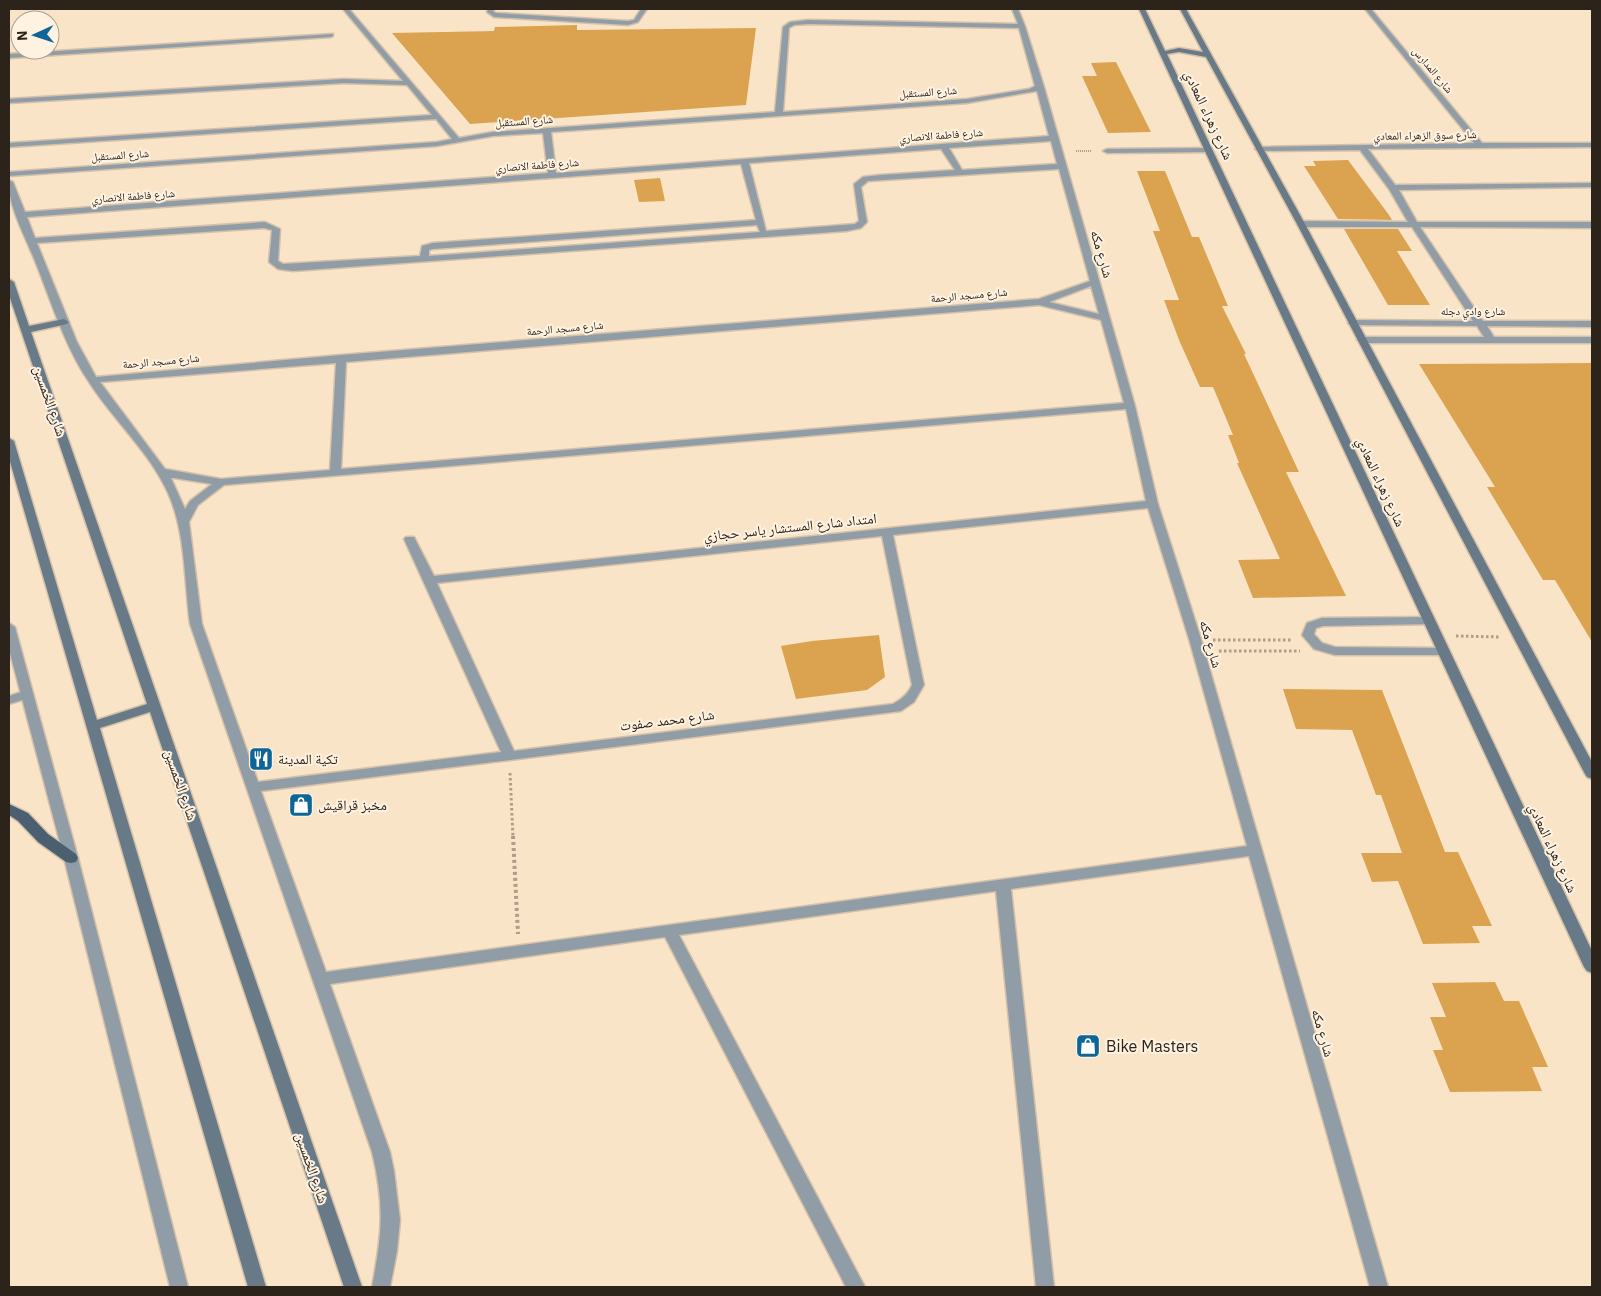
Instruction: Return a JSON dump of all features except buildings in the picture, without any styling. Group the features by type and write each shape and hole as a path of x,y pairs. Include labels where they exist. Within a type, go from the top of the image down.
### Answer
{"main road":[{"name":"شارع زهراء المعادي","path":"1142,9 1592,968"},
{"name":"شارع زهراء المعادي","path":"1183,9 1258,149 1301,224 1592,774"},
{"path":"1163,53 1179,50 1207,55"},
{"name":"شارع الخمسين","path":"9,282 353,1287"},
{"path":"25,330 64,322"},
{"path":"9,441 257,1287"},
{"path":"92,726 154,706"},
{"path":"9,809 23,817 43,838 71,858"}],"street":[{"path":"346,9 458,141"},
{"path":"491,9 489,11 494,15 628,23 636,21 644,9"},
{"name":"شارع مكه","path":"1015,9 1040,87 1130,406 1152,504 1195,640 1379,1287"},
{"name":"شارع المدارس","path":"1368,9 1480,145"},
{"path":"779,114 786,27 789,24 808,22 1022,26"},
{"path":"9,56 331,35"},
{"path":"9,101 344,81 409,83"},
{"name":"شارع المستقبل","path":"9,174 458,141 493,134 967,101 1031,91 1040,87"},
{"path":"9,145 437,117"},
{"path":"547,131 552,175"},
{"name":"شارع فاطمة الانصاري","path":"22,215 1054,138"},
{"name":"شارع سوق الزهراء المعادي","path":"1258,149 1592,145"},
{"path":"944,147 960,172"},
{"path":"1363,148 1393,188 1414,224 1491,340"},
{"path":"1107,150 1208,150"},
{"path":"744,161 764,234"},
{"path":"31,241 260,225 276,230 274,262 281,267 299,268 424,259 858,226 864,220 857,186 866,179 1062,166"},
{"path":"9,182 73,344 92,380 117,415 148,451 175,495 183,522 190,593 196,624 255,786 381,1152 389,1183 392,1216 390,1251 381,1287"},
{"path":"1393,188 1592,185"},
{"path":"424,259 425,248 433,246 760,222"},
{"path":"1301,224 1592,225"},
{"name":"شارع مسجد الرحمة","path":"92,380 341,358 1040,302 1095,282"},
{"name":"شارع مسجد الرحمة","path":"1040,302 1105,318"},
{"name":"شارع وادي دجله","path":"1353,323 1592,324"},
{"path":"1362,340 1592,340"},
{"path":"335,473 341,358"},
{"path":"162,471 174,475 221,482 1130,406"},
{"path":"183,522 194,504 221,482"},
{"name":"امتداد شارع المستشار ياسر حجازي","path":"430,580 1152,504"},
{"name":"شارع محمد صفوت","path":"255,786 888,710 902,705 910,700 916,692 918,685 887,532"},
{"path":"410,539 509,755"},
{"path":"1430,621 1322,622 1311,626 1308,635 1318,646 1335,651 1444,652"},
{"path":"9,627 71,858 178,1287"},
{"path":"9,700 27,694"},
{"path":"321,979 1255,850"},
{"path":"1003,886 1045,1287"},
{"path":"669,931 856,1287"}],"path":[{"path":"1058,152 1107,150"},
{"path":"1436,636 1520,638"},
{"path":"1232,640 1269,640"},
{"path":"1236,651 1273,652"},
{"path":"509,755 518,952"}],"place":[{"name":"تكية المدينة","path":"261,759"},
{"name":"مخبز قراقيش","path":"301,805"},
{"name":"Bike Masters","path":"1088,1046"}]}
